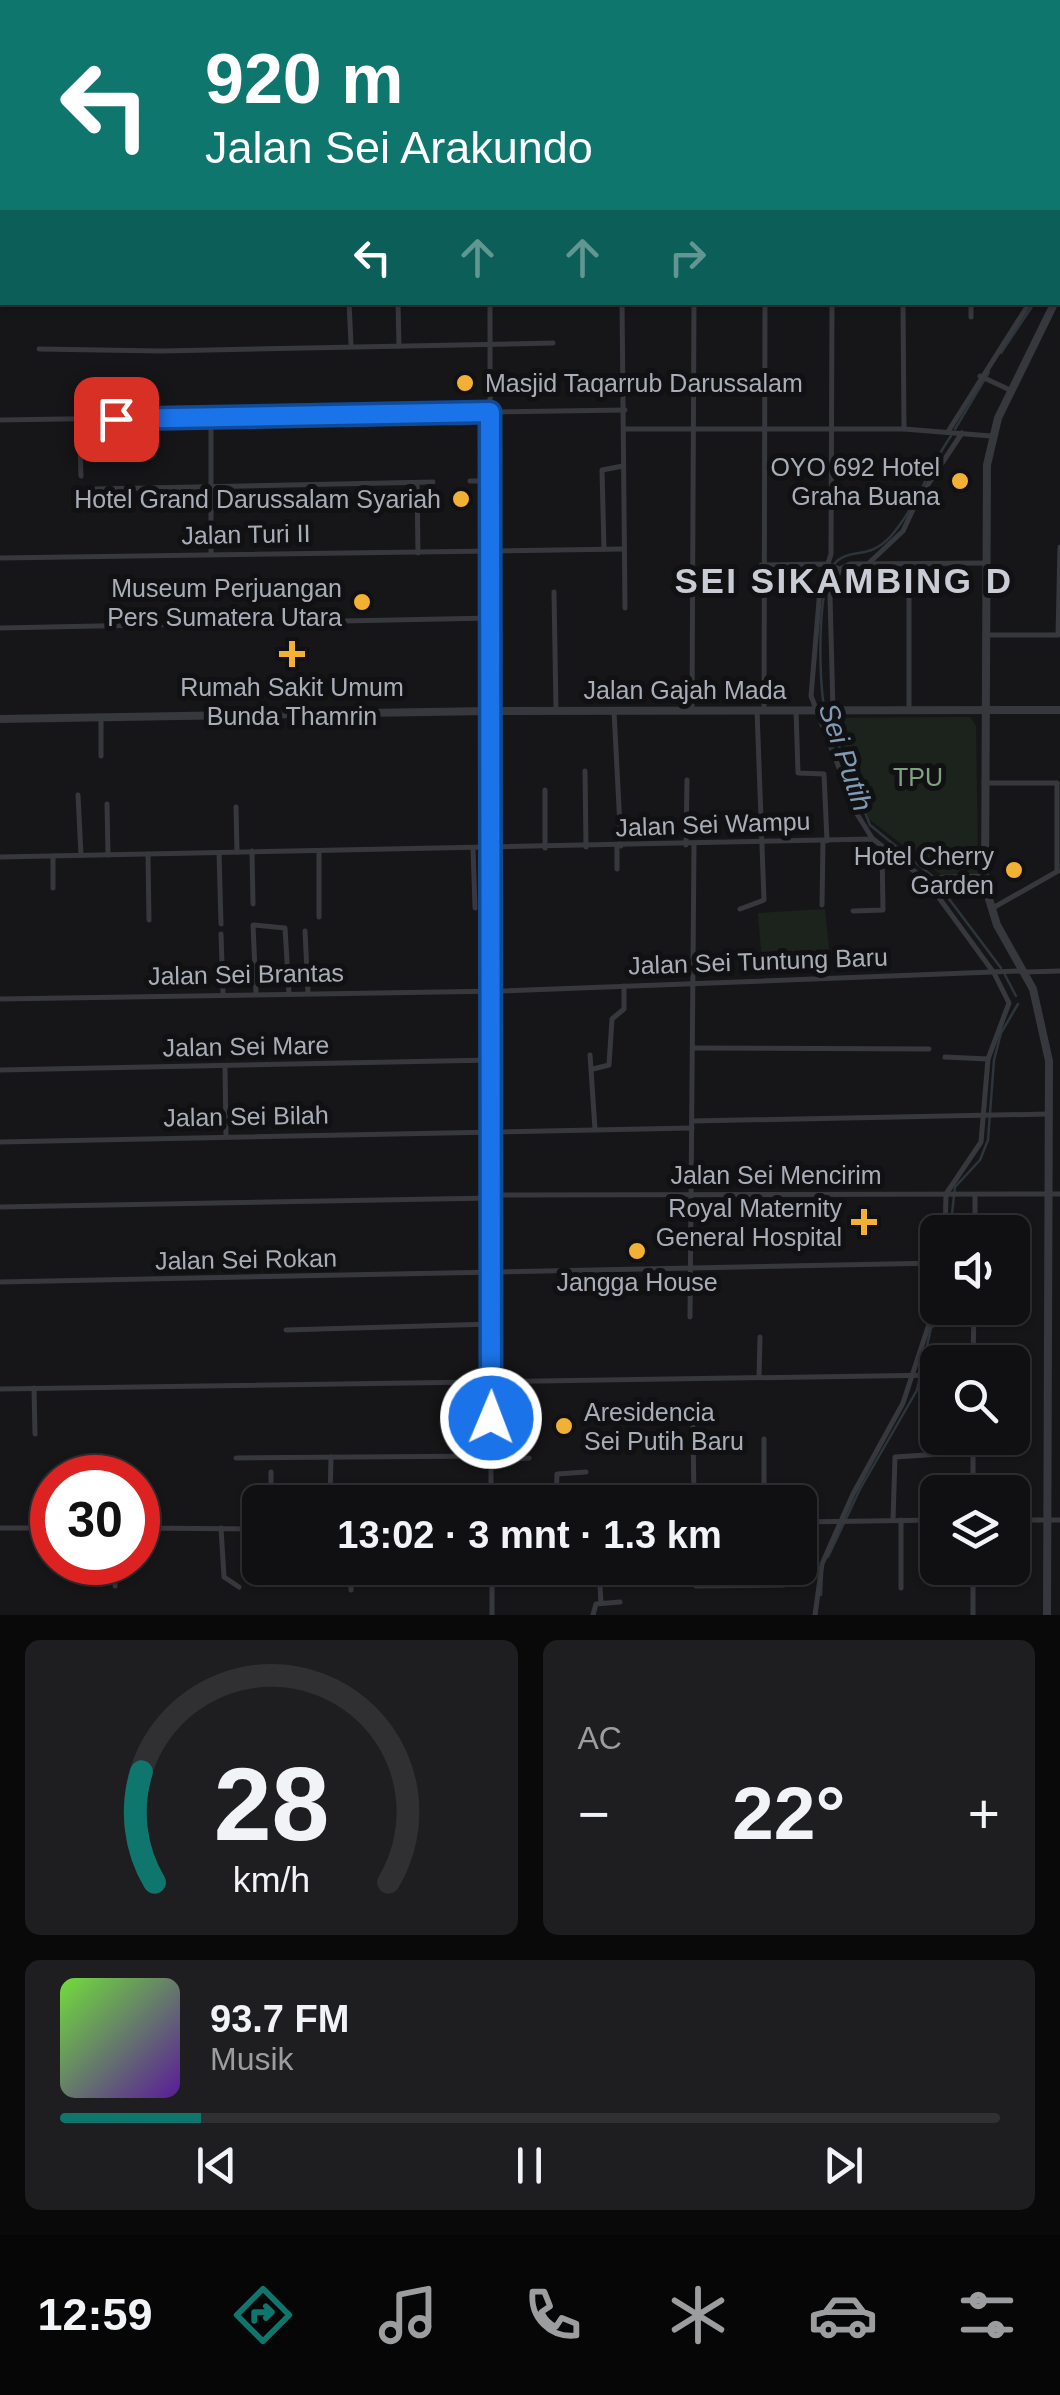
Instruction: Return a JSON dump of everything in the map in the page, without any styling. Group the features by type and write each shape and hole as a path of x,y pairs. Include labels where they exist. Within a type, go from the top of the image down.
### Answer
{"street":[{"path":"349,305 351,345"},
{"path":"398,305 399,346"},
{"path":"490,305 491,1485"},
{"path":"622,305 625,608"},
{"path":"692,710 694,305"},
{"path":"740,909 763,902 761,565 765,305"},
{"path":"831,710 832,305"},
{"path":"904,305 904,428"},
{"path":"970,305 970,317"},
{"path":"870,564 898,536 1028,305"},
{"path":"1047,1615 1046,1038 1025,971 991,909 984,876 984,494 992,436 1010,390 1054,305"},
{"path":"40,349 160,352 553,343"},
{"path":"984,378 1010,390"},
{"path":"0,420 625,410"},
{"path":"211,416 211,554"},
{"path":"79,420 81,476"},
{"path":"626,429 904,428 992,436"},
{"path":"604,549 602,470 623,466"},
{"path":"470,482 491,481"},
{"path":"418,482 418,553"},
{"path":"96,489 433,482"},
{"path":"880,491 920,492"},
{"path":"985,635 1059,635 1060,547"},
{"name":"Jalan Turi II","path":"0,558 623,549"},
{"path":"761,565 985,563"},
{"path":"909,564 909,710"},
{"path":"833,566 810,674 815,710 857,814 872,839 926,878 997,972 1009,1007 988,1058 978,1152 947,1194 946,1215"},
{"path":"554,592 556,710"},
{"path":"0,628 492,618"},
{"name":"Jalan Gajah Mada","path":"0,719 556,710 1060,710"},
{"path":"796,710 798,773 824,774 822,904"},
{"path":"614,711 618,870"},
{"path":"101,717 101,756"},
{"path":"585,770 586,847"},
{"path":"686,780 686,845"},
{"path":"984,783 1058,783 1058,870 991,909"},
{"path":"545,790 545,848"},
{"path":"78,795 81,855"},
{"path":"107,804 108,855"},
{"path":"236,807 237,852"},
{"name":"Jalan Sei Wampu","path":"0,857 872,839"},
{"path":"690,1317 694,845"},
{"path":"472,848 476,908"},
{"path":"853,911 883,910 882,849"},
{"path":"252,851 253,904"},
{"path":"319,852 319,917"},
{"path":"219,853 221,924"},
{"path":"148,854 149,920"},
{"path":"53,856 53,888"},
{"path":"926,878 984,876"},
{"path":"256,994 253,925 284,927 289,994"},
{"path":"305,931 308,994"},
{"path":"221,934 223,994"},
{"name":"Jalan Sei Tuntung Baru","path":"492,991 1060,971"},
{"path":"593,1069 609,1065 611,1025 626,1005 624,986"},
{"name":"Jalan Sei Brantas","path":"0,999 492,991"},
{"path":"693,1048 929,1049"},
{"path":"590,1055 595,1129"},
{"path":"945,1057 988,1058"},
{"name":"Jalan Sei Mare","path":"0,1070 492,1060"},
{"path":"225,1068 226,1136"},
{"name":"Jalan Sei Bilah","path":"0,1142 1049,1114"},
{"path":"975,1194 975,1215"},
{"name":"Jalan Sei Mencirim","path":"0,1207 492,1196 1060,1194"},
{"name":"Jalan Sei Rokan","path":"0,1282 920,1263"},
{"path":"286,1330 492,1324"},
{"path":"815,1615 822,1564 902,1404 929,1325"},
{"path":"759,1377 760,1337"},
{"path":"0,1388 920,1376"},
{"path":"34,1388 35,1434"},
{"path":"692,1427 694,1485"},
{"path":"764,1439 764,1485"},
{"path":"893,1520 895,1457 926,1455"},
{"path":"330,1485 331,1457"},
{"path":"236,1458 529,1458"},
{"path":"271,1472 271,1485"},
{"path":"556,1485 556,1474 586,1472"},
{"path":"901,1520 902,1588"},
{"path":"817,1522 920,1520"},
{"path":"1030,1520 1060,1520"},
{"path":"0,1528 30,1528"},
{"path":"160,1528 242,1529"},
{"path":"221,1528 224,1577 239,1587"},
{"path":"351,1585 351,1590"},
{"path":"492,1585 492,1615"},
{"path":"600,1585 601,1602"},
{"path":"696,1585 784,1585"},
{"path":"973,1585 973,1615"},
{"path":"593,1615 594,1606 601,1602 620,1602"}],"green space":[{"name":"TPU","path":"970,717 976,726 978,874 942,875 869,819 835,718"},
{"path":"825,909 831,969 763,974 758,913"}],"waterway":[{"name":"Sei Putih","path":"1001,353 1033,305"},
{"name":"Sei Putih","path":"955,429 989,372"},
{"name":"Sei Putih","path":"824,706 821,630 830,571 843,557 875,548 891,536 951,436"},
{"name":"Sei Putih","path":"826,713 870,825 931,875 1001,968"},
{"name":"Sei Putih","path":"1005,975 1016,996"},
{"name":"Sei Putih","path":"952,1215 955,1187 980,1160 988,1140 994,1060 1001,1033 1018,1004"},
{"name":"Sei Putih","path":"828,1557 860,1489 917,1390 935,1325"},
{"name":"Sei Putih","path":"821,1595 822,1574"}],"place":[{"name":"Masjid Taqarrub Darussalam","path":"465,383"},
{"name":"OYO 692 Hotel Graha Buana","path":"960,481"},
{"name":"Hotel Grand Darussalam Syariah","path":"461,499"},
{"name":"Museum Perjuangan Pers Sumatera Utara","path":"362,602"},
{"name":"Rumah Sakit Umum Bunda Thamrin","path":"292,654"},
{"name":"Hotel Cherry Garden","path":"1014,870"},
{"name":"Royal Maternity General Hospital","path":"864,1222"},
{"name":"Jangga House","path":"637,1251"},
{"name":"Aresidencia Sei Putih Baru","path":"564,1426"}],"district":[{"name":"SEI SIKAMBING D","path":"844,581"}],"route":[{"path":"116,419 490,412 491,1418"}]}
